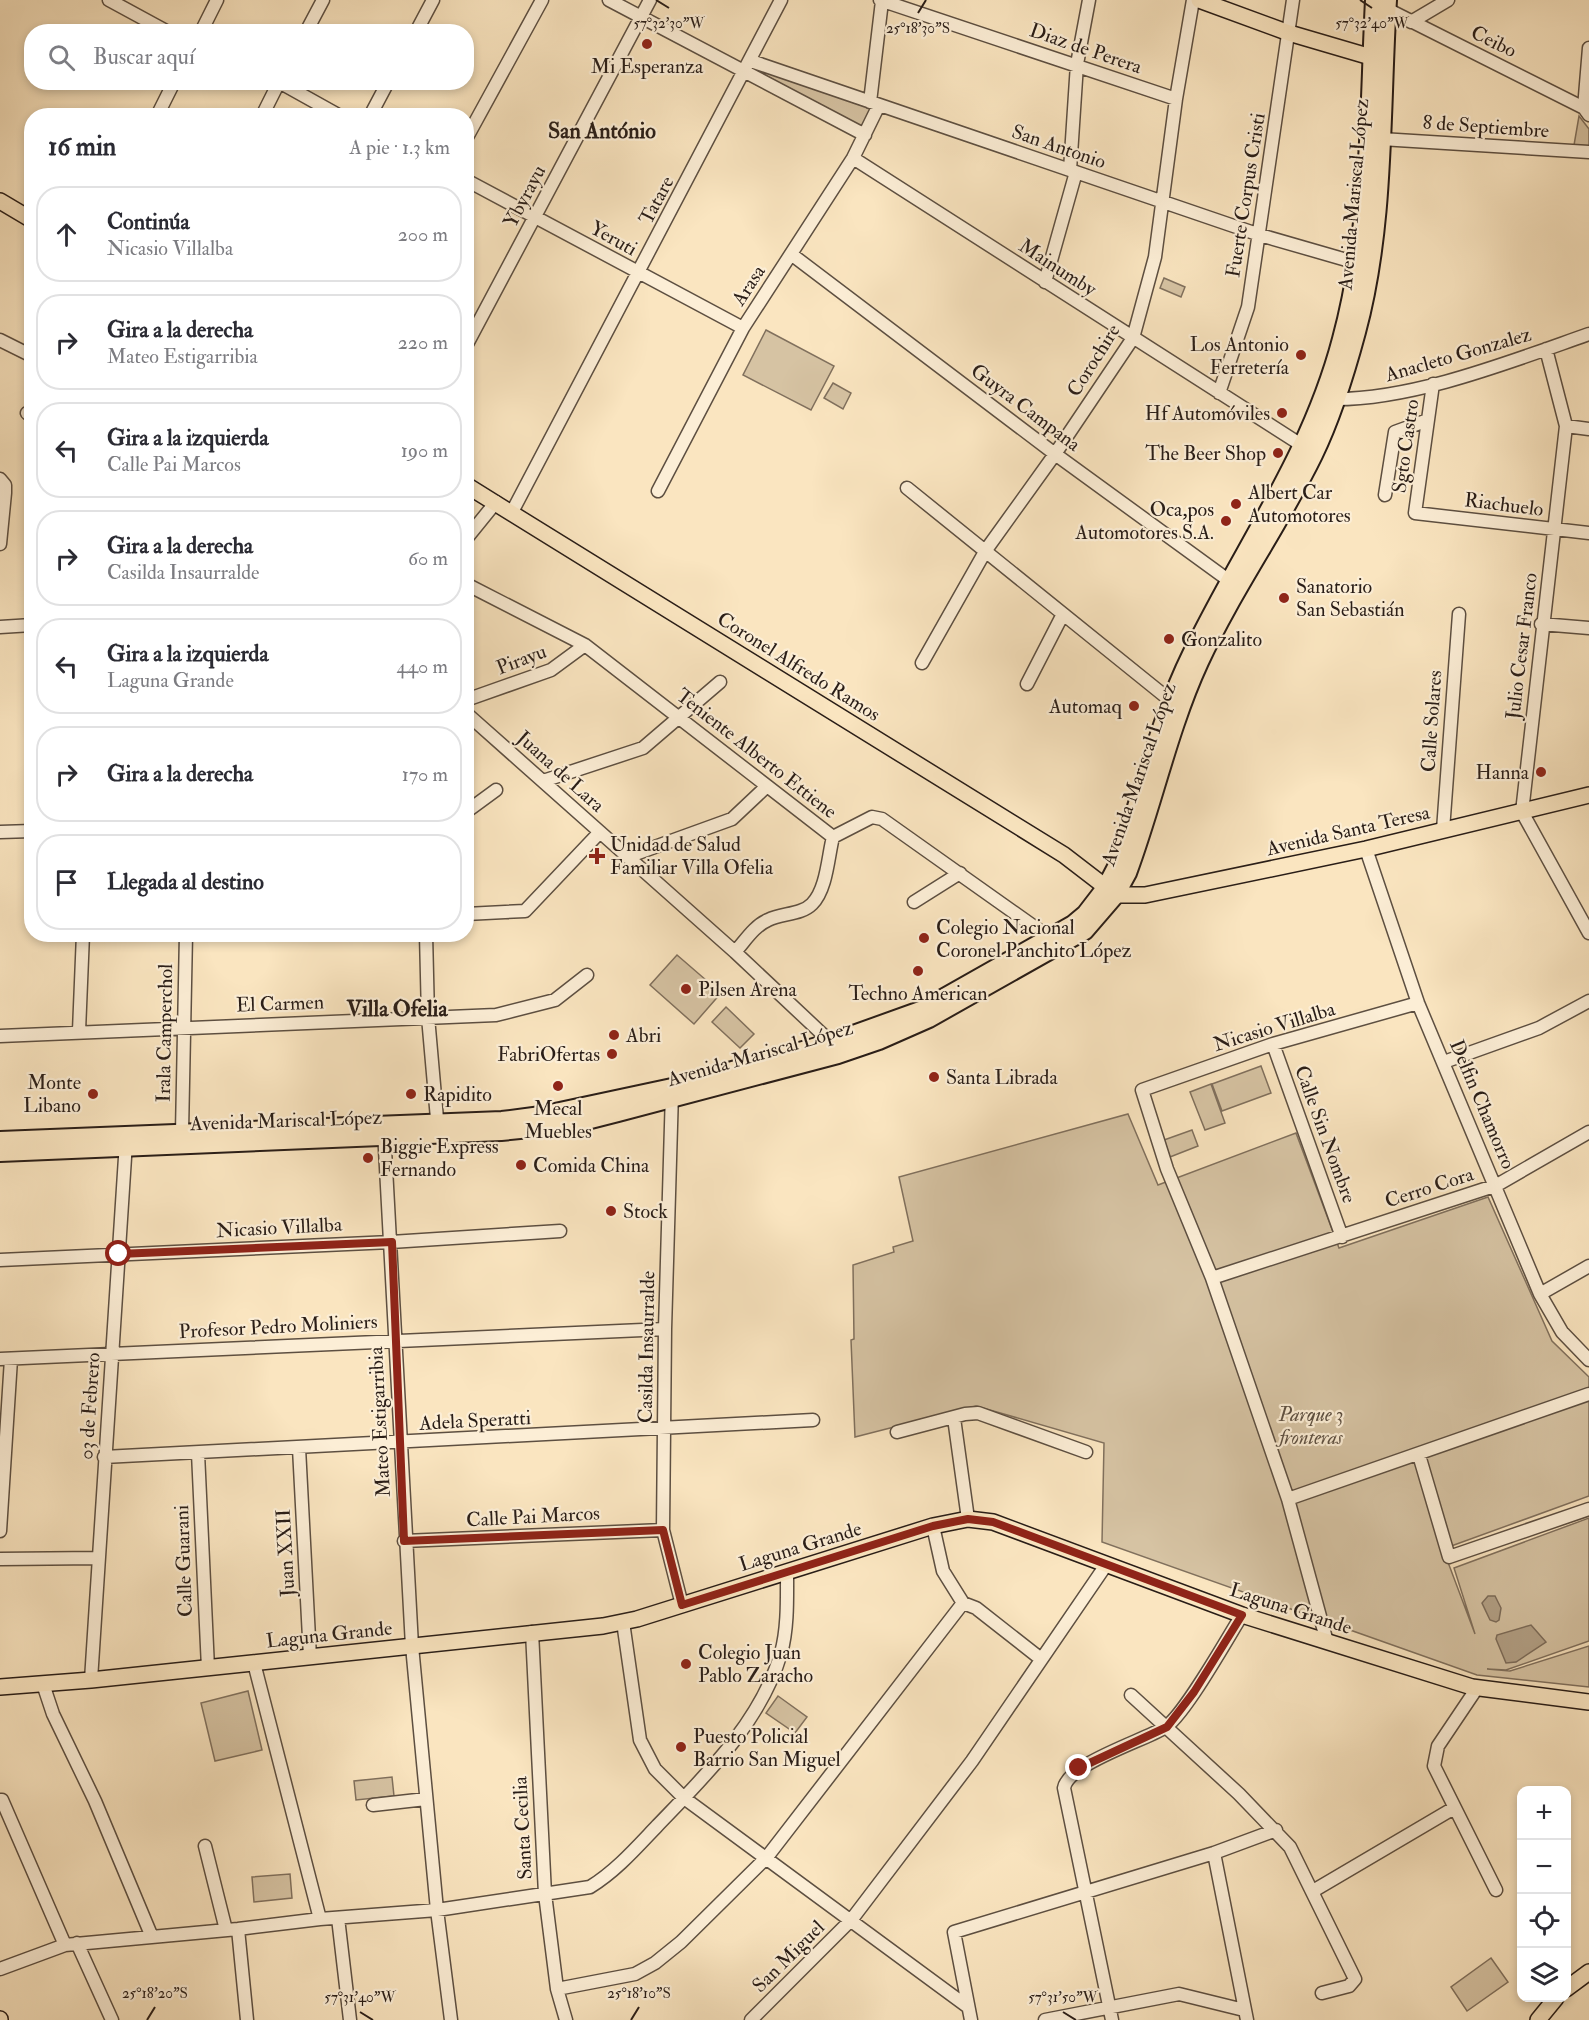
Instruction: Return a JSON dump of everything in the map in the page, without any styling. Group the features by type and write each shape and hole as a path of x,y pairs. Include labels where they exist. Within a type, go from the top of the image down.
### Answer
{"highway":[{"name":"Avenida Mariscal López","path":"836,1048 923,1009 1050,938 1085,914 1110,892 1171,701 1190,655 1311,461 1329,399 1356,263 1383,3"},
{"name":"Avenida Mariscal López","path":"0,1140 126,1141 437,1128 538,1129 836,1048 929,1019 1085,931 1132,861 1189,687 1235,585 1303,446 1329,399 1357,332 1372,255 1381,139 1378,59"},
{"name":"Avenida Mariscal López","path":"0,1154 126,1141 182,1132 384,1131"}],"main road":[{"path":"1199,0 1289,33 1378,59"},
{"path":"0,201 24,215"},
{"name":"Coronel Alfredo Ramos","path":"474,490 1064,855 1110,892"},
{"name":"Avenida Santa Teresa","path":"1110,892 1145,895 1366,849 1589,795"},
{"name":"Laguna Grande","path":"0,1687 208,1668 532,1632 580,1629 623,1622 933,1526 968,1519 1018,1530 1242,1615 1477,1688 1589,1702"},
{"path":"1571,1985 1589,1972"},
{"path":"1538,2020 1554,2002"}],"street":[{"path":"109,0 153,24"},
{"path":"205,24 218,0"},
{"path":"310,24 323,0"},
{"path":"420,24 434,0"},
{"path":"474,124 542,0"},
{"path":"609,0 748,67 865,135"},
{"name":"Ybyrayu","path":"474,331 650,0"},
{"name":"Tatare","path":"512,512 748,67 781,0"},
{"name":"Diaz de Perera","path":"881,0 1176,99"},
{"name":"Arasa","path":"658,491 743,328 853,158 865,135 874,104 881,0"},
{"path":"1045,282 1073,171 1077,64 1089,0"},
{"name":"Corochire","path":"922,663 986,550 1056,454 1133,338 1155,257 1176,99 1193,0"},
{"name":"Fuerte Corpus Cristi","path":"1219,393 1248,307 1293,0"},
{"path":"1411,22 1448,0"},
{"name":"Ceibo","path":"1383,3 1411,22 1587,111"},
{"path":"1587,111 1589,48"},
{"name":"San Antonio","path":"748,67 874,104 1260,235 1356,263"},
{"path":"161,108 170,90"},
{"path":"266,108 275,90"},
{"path":"293,90 326,108"},
{"path":"374,108 384,90"},
{"name":"8 de Septiembre","path":"1381,139 1589,152"},
{"name":"Mainumby","path":"853,158 1303,446"},
{"name":"Yeruti","path":"474,184 638,274 743,328"},
{"name":"Guyra Campana","path":"791,254 1056,454 1235,585"},
{"name":"Anacleto Gonzalez","path":"1329,399 1363,399 1433,384 1589,334"},
{"path":"0,340 24,352"},
{"name":"Julio Cesar Franco","path":"1522,812 1541,624 1556,529 1566,426 1546,349"},
{"name":"Sgto Castro","path":"1415,513 1433,384"},
{"path":"1385,495 1392,436 1399,429 1428,420"},
{"path":"1566,426 1589,429"},
{"path":"0,544 3,482"},
{"path":"907,488 1171,701"},
{"path":"474,529 496,502"},
{"name":"Riachuelo","path":"1415,513 1589,533"},
{"name":"Teniente Alberto Ettiene","path":"474,588 585,645 833,837 854,825 877,817 1050,938"},
{"path":"1027,684 1063,614"},
{"name":"Calle Solares","path":"1443,830 1459,614"},
{"path":"1541,624 1589,628"},
{"path":"0,627 24,626"},
{"name":"Pirayu","path":"474,697 551,670 585,645"},
{"path":"543,781 642,748 720,682"},
{"name":"Juana de Lara","path":"474,720 735,952 836,1048"},
{"path":"627,857 732,819 767,786"},
{"path":"474,806 496,790"},
{"path":"1522,812 1589,933"},
{"path":"0,832 24,831"},
{"path":"474,914 525,911 600,832"},
{"path":"735,952 756,927 769,919 805,910 813,903 819,892 833,837"},
{"name":"Delfin Chamorro","path":"1366,849 1418,1003 1497,1185 1540,1294 1562,1332 1589,1360"},
{"path":"914,902 960,873"},
{"path":"79,1031 82,942"},
{"name":"Irala Camperchol","path":"182,1132 186,942"},
{"path":"426,942 428,1017 437,1128"},
{"name":"El Carmen","path":"0,1036 184,1026 496,1015 555,1000 587,975"},
{"path":"1444,1062 1539,1028 1589,1001"},
{"name":"Nicasio Villalba","path":"1212,1278 1167,1169 1142,1090 1273,1044 1418,1003"},
{"name":"Calle Sin Nombre","path":"1273,1044 1342,1237"},
{"name":"Casilda Insaurralde","path":"672,1094 665,1329 663,1530 682,1605"},
{"name":"Mateo Estigarribia","path":"384,1131 392,1242 394,1341 404,1541 426,1799 451,2020"},
{"name":"Cerro Cora","path":"1212,1278 1497,1185 1589,1132"},
{"name":"03 de Febrero","path":"91,1680 126,1141"},
{"name":"Nicasio Villalba","path":"0,1260 392,1242 560,1231"},
{"path":"1540,1294 1589,1266"},
{"path":"1212,1278 1288,1499 1327,1642"},
{"name":"Profesor Pedro Moliniers","path":"6,1359 665,1329"},
{"path":"0,1531 6,1359"},
{"path":"1288,1499 1589,1394"},
{"path":"897,1432 964,1414 978,1413 1086,1452"},
{"path":"954,1418 968,1519"},
{"name":"Adela Speratti","path":"104,1457 399,1444 813,1420"},
{"name":"Juan XXII","path":"299,1448 310,1657"},
{"name":"Calle Guarani","path":"198,1453 208,1668"},
{"path":"1419,1455 1449,1557 1589,1509"},
{"path":"933,1526 943,1571 963,1603 976,1608 1041,1659"},
{"name":"Calle Pai Marcos","path":"404,1541 663,1530"},
{"path":"0,1559 98,1558"},
{"name":"San Miguel","path":"752,2020 852,1919 972,1761 1106,1565"},
{"path":"0,1969 71,1944 232,1930 320,1919 437,1910 590,1887 607,1877 684,1798 744,1728 770,1684 782,1652 787,1572"},
{"path":"557,1989 635,1974 655,1964 681,1942 767,1857 963,1603"},
{"path":"1112,2020 1064,1788 1065,1781 1079,1768 1167,1727 1194,1692 1242,1615"},
{"path":"623,1622 640,1740 655,1769 684,1798 852,1919 968,2007"},
{"name":"Santa Cecilia","path":"532,1632 544,1894 557,1989 566,2020"},
{"path":"254,1663 320,1919"},
{"path":"43,1684 53,1714 95,1801 152,1936"},
{"path":"1477,1688 1438,1746 1433,1758 1436,1773 1496,1890"},
{"path":"1131,1695 1276,1830 1290,1847 1355,1979 1349,1986 1322,1993"},
{"path":"373,1805 426,1799"},
{"path":"0,1800 71,1944 112,2020"},
{"path":"1313,1891 1454,1808"},
{"path":"971,2020 954,1932 1214,1853 1276,1830"},
{"path":"206,1846 232,1930 247,2020"},
{"path":"1045,2020 1179,1994 1246,2015 1214,1853"},
{"path":"338,1918 350,2020"}],"green space":[{"path":"762,71 871,108 862,127 761,73"},
{"path":"1579,116 1589,129 1589,146 1574,145"},
{"path":"1164,278 1185,287 1181,297 1160,288"},
{"path":"766,330 834,366 811,410 743,375"},
{"path":"833,383 851,393 843,409 824,398"},
{"name":"Pilsen Arena","path":"677,955 721,993 694,1024 650,985"},
{"name":"Pilsen Arena","path":"726,1007 754,1034 740,1048 712,1022"},
{"path":"1261,1066 1271,1093 1222,1111 1212,1084"},
{"path":"1211,1084 1225,1123 1205,1130 1190,1092"},
{"name":"Parque 3 fronteras","path":"1128,1114 1158,1185 1296,1133 1339,1248 1488,1197 1552,1341 1589,1377 1589,1496 1443,1549 1475,1634 1454,1568 1589,1518 1589,1641 1506,1670 1487,1669 1510,1671 1589,1646 1589,1687 1477,1675 1102,1542 1104,1443 976,1406 855,1437 851,1340 854,1339 853,1265 894,1252 893,1247 913,1241 899,1177"},
{"path":"1192,1130 1198,1146 1170,1157 1164,1140"},
{"path":"248,1691 262,1750 215,1761 201,1703"},
{"path":"778,1696 807,1717 795,1733 766,1713"},
{"path":"392,1777 394,1796 356,1800 354,1781"},
{"path":"290,1874 292,1898 254,1902 252,1877"},
{"path":"1491,1958 1508,1982 1467,2011 1451,1987"}],"shaded area":[{"path":"1488,1596 1495,1596 1501,1608 1499,1620 1496,1622 1490,1620 1482,1603"},
{"path":"1531,1625 1546,1642 1516,1662 1506,1663 1496,1639 1497,1635"}],"place":[{"name":"Mi Esperanza","path":"647,44"},
{"name":"Los Antonio Ferretería","path":"1301,355"},
{"name":"Hf Automóviles","path":"1282,413"},
{"name":"The Beer Shop","path":"1278,453"},
{"name":"Albert Car Automotores","path":"1236,504"},
{"name":"Oca,pos Automotores S.A.","path":"1226,521"},
{"name":"Sanatorio San Sebastián","path":"1284,598"},
{"name":"Gonzalito","path":"1169,639"},
{"name":"Automaq","path":"1134,706"},
{"name":"Hanna","path":"1541,772"},
{"name":"Unidad de Salud Familiar Villa Ofelia","path":"597,856"},
{"name":"Colegio Nacional Coronel Panchito López","path":"924,938"},
{"name":"Techno American","path":"918,971"},
{"name":"Pilsen Arena","path":"686,989"},
{"name":"Abri","path":"614,1035"},
{"name":"FabriOfertas","path":"612,1054"},
{"name":"Santa Librada","path":"934,1077"},
{"name":"Mecal Muebles","path":"558,1086"},
{"name":"Monte Libano","path":"93,1094"},
{"name":"Rapidito","path":"411,1094"},
{"name":"Biggie Express Fernando","path":"368,1158"},
{"name":"Comida China","path":"521,1165"},
{"name":"Stock","path":"611,1211"},
{"name":"Colegio Juan Pablo Zaracho","path":"686,1664"},
{"name":"Puesto Policial Barrio San Miguel","path":"681,1747"}],"district":[{"name":"San António","path":"602,130"},
{"name":"Villa Ofelia","path":"397,1008"}],"route":[{"path":"119,1254 392,1242 394,1341 404,1541 663,1530 682,1605 933,1526 968,1519 993,1522 1018,1530 1242,1615 1194,1692 1167,1727 1079,1768"}]}
